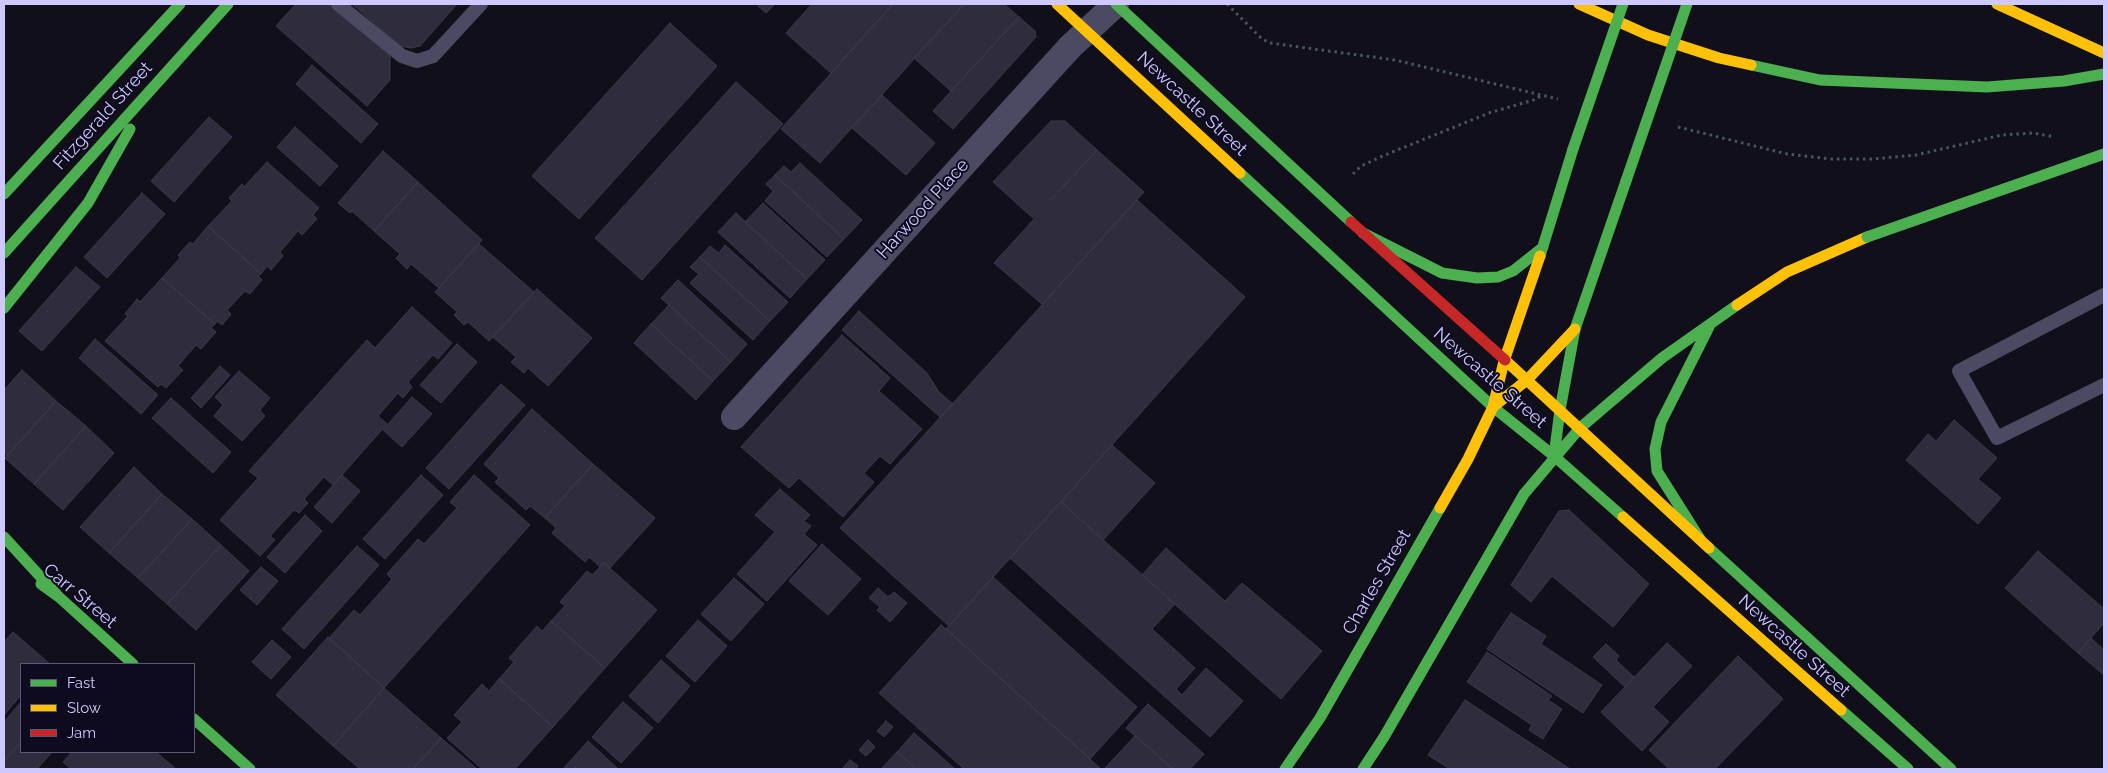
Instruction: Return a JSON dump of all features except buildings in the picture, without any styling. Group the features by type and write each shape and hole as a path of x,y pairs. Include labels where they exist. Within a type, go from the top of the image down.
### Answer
{"main road":[{"name":"Fitzgerald Street","path":"4,194 180,4"},
{"name":"Fitzgerald Street","path":"4,253 228,4"},
{"name":"Newcastle Street","path":"1057,4 1493,407 1554,456 1908,769"},
{"name":"Newcastle Street","path":"1116,4 1363,233 1580,428 1808,640 1951,769"},
{"path":"1579,4 1648,35 1719,58 1820,80 1987,87 2064,81 2104,74"},
{"path":"1493,407 1504,361 1573,149 1623,4"},
{"path":"1554,456 1560,410 1575,329 1687,4"},
{"path":"1997,4 2104,54"},
{"path":"4,308 88,203 156,84"},
{"path":"1363,769 1384,737 1524,494 1554,456 1580,428 1655,364 1712,321 1787,272 1868,237 2104,154"},
{"path":"1363,233 1442,273 1477,278 1498,277 1513,271 1542,248"},
{"path":"1700,539 1657,471 1655,449 1661,422 1712,321"},
{"path":"1493,407 1527,380 1575,329"},
{"name":"Charles Street","path":"1285,769 1320,718 1468,460 1493,407"},
{"path":"4,537 59,597"},
{"name":"Carr Street","path":"4,555 59,597 132,663"},
{"path":"195,720 250,769"}],"street":[{"name":"Harwood Place","path":"734,417 1086,30 1116,4"}],"lane":[{"path":"338,4 402,56 417,61 433,56 481,4"},
{"path":"2104,295 1959,371 1997,438 2104,385"}],"path":[{"path":"1353,174 1361,166 1385,155 1489,113 1536,99 1541,95"}],"traffic: fast":[{"path":"4,194 180,4"},
{"path":"4,253 228,4"},
{"path":"1116,4 1351,222"},
{"path":"1573,149 1623,4"},
{"path":"1626,181 1687,4"},
{"path":"1751,65 1820,80 1987,87 2064,81 2104,74"},
{"path":"4,308 88,203 130,129"},
{"path":"1540,256 1573,149"},
{"path":"1867,237 2104,154"},
{"path":"1240,173 1493,407 1554,456 1623,517"},
{"path":"1554,456 1560,410 1575,329 1626,181"},
{"path":"1363,233 1442,273 1477,278 1498,277 1513,271 1542,248"},
{"path":"1363,769 1384,737 1524,494 1580,428 1662,358 1737,305"},
{"path":"1700,539 1657,471 1655,449 1661,422 1709,327"},
{"path":"1285,769 1320,718 1440,508"},
{"path":"4,537 59,597"},
{"path":"1709,548 1951,769"},
{"path":"41,584 59,597 132,663"},
{"path":"1841,710 1908,769"},
{"path":"195,720 250,769"}],"traffic: slow":[{"path":"1057,4 1240,173"},
{"path":"1579,4 1648,35 1719,58 1751,65"},
{"path":"1997,4 2104,53"},
{"path":"1737,305 1787,272 1867,237"},
{"path":"1440,508 1468,459 1493,407 1504,361 1540,256"},
{"path":"1493,407 1527,380 1575,329"},
{"path":"1505,360 1709,548"},
{"path":"1623,517 1841,710"}],"traffic: jam":[{"path":"1351,222 1505,360"}]}
